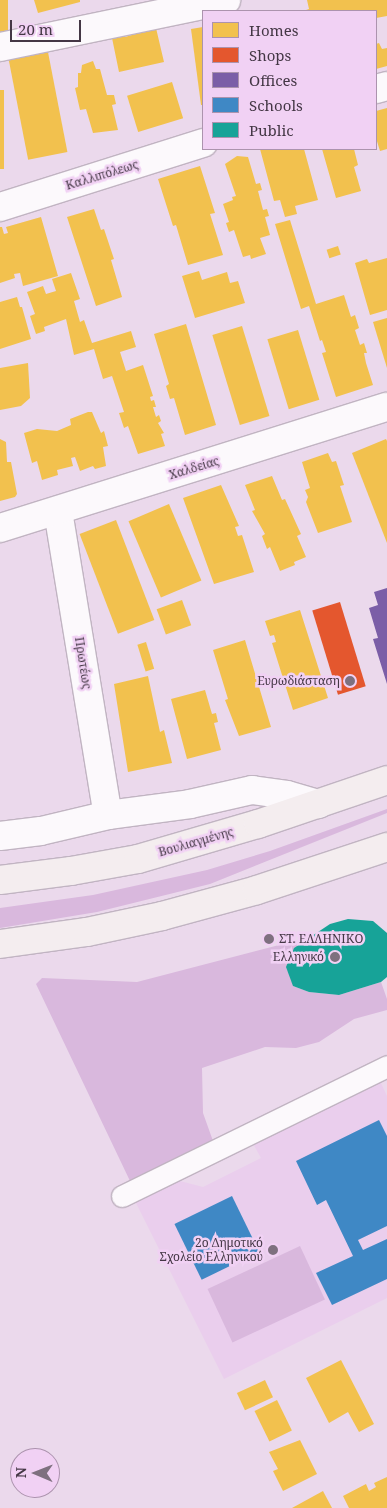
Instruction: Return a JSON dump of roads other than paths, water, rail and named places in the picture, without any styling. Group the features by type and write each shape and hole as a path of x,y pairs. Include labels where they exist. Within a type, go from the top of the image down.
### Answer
{"main road":[{"name":"Βουλιαγμένης","path":"0,880 71,871 138,859 204,841 387,780"},
{"path":"0,944 87,932 162,916 257,890 387,847"}],"street":[{"path":"0,47 226,0"},
{"name":"Καλλιπόλεως","path":"0,207 202,143"},
{"name":"Χαλδείας","path":"0,528 387,407"},
{"name":"Πρωτέως","path":"58,511 108,815"},
{"path":"0,836 41,831 108,815 190,804 252,790 287,795 319,804"},
{"path":"122,1196 387,1066"}],"place":[{"name":"Ευρωδιάσταση","path":"350,681"},
{"name":"ΣΤ. ΕΛΛΗΝΙΚΟ","path":"269,939"},
{"name":"Ελληνικό","path":"335,957"},
{"name":"2ο Δημοτικό Σχολείο Ελληνικού","path":"273,1250"}]}
